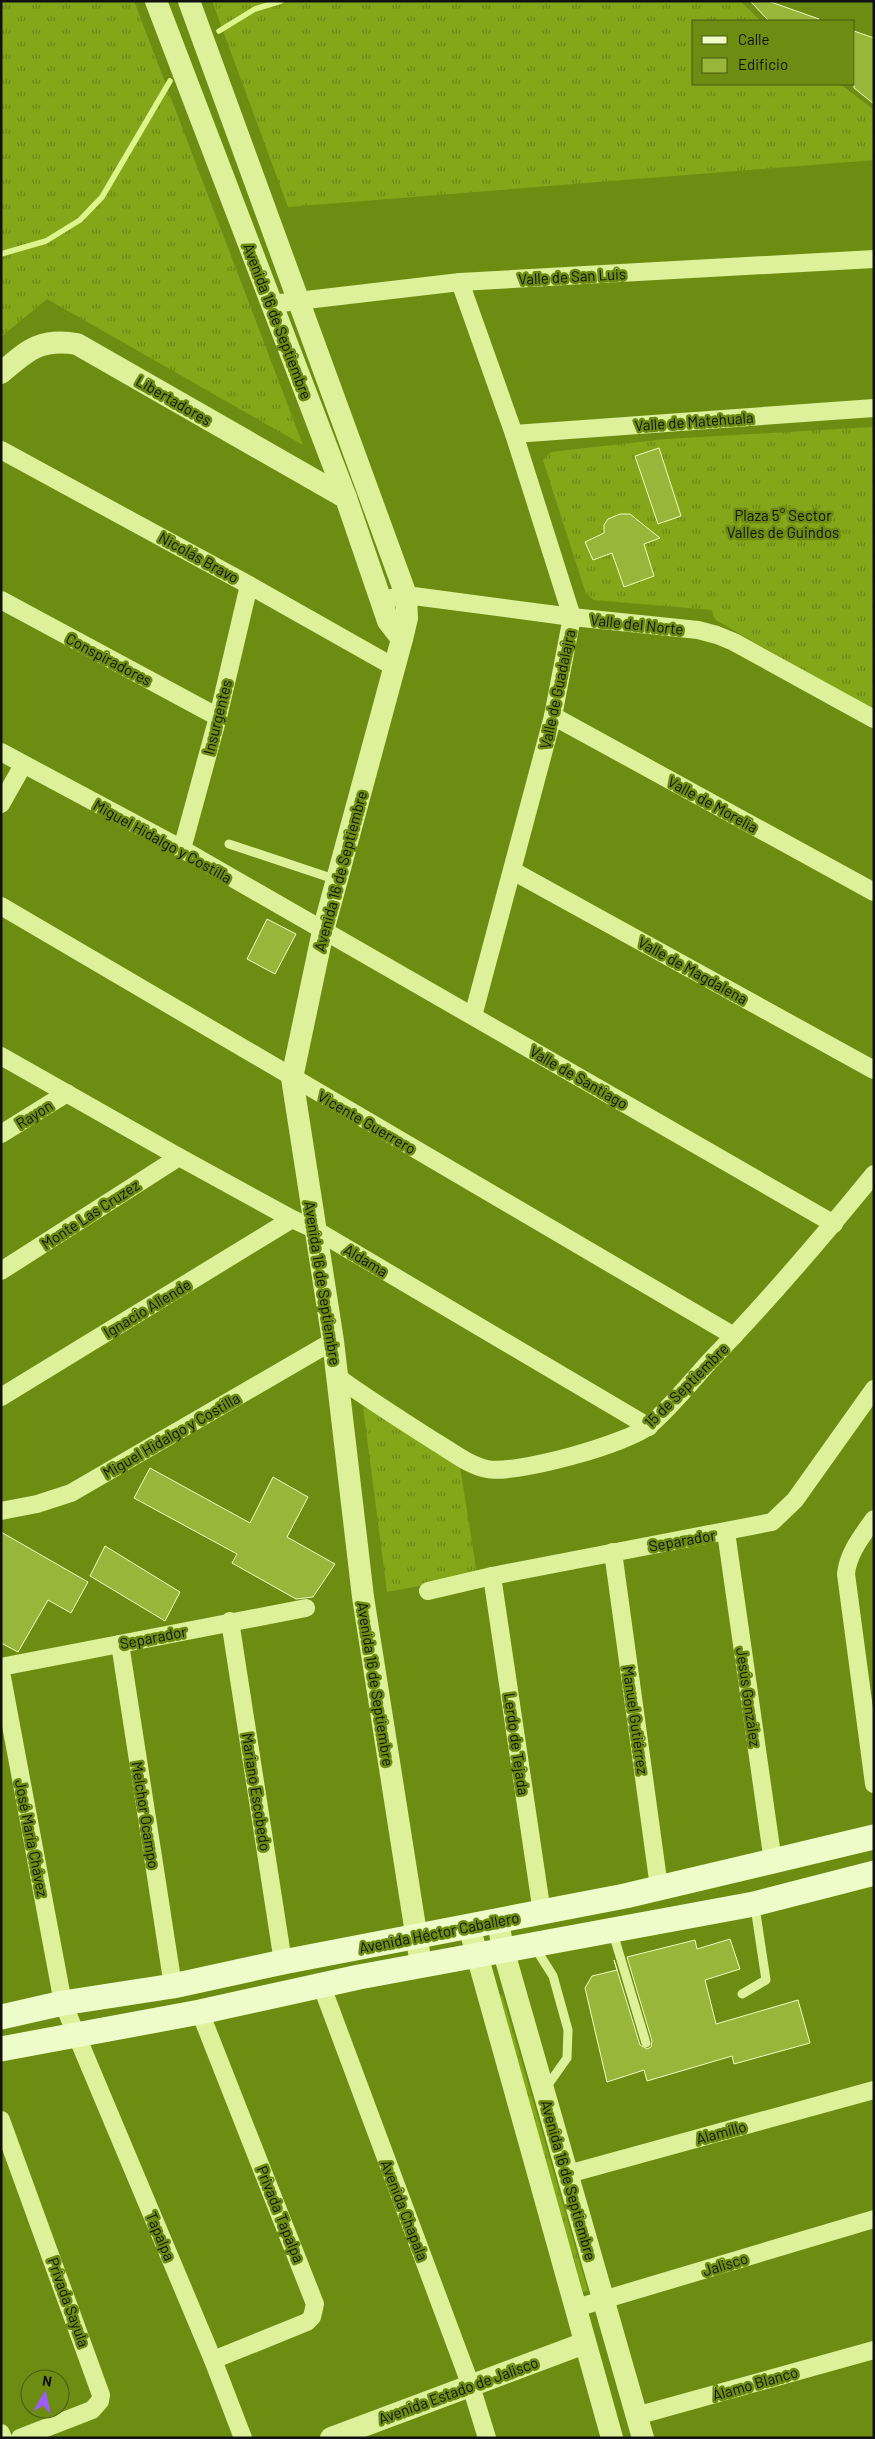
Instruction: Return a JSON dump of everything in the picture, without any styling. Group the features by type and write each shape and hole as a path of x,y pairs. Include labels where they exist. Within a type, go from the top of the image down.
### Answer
{"main road":[{"name":"Avenida Héctor Caballero","path":"1,2017 63,2003 173,1986 283,1962 625,1896 874,1837"},
{"name":"Avenida Héctor Caballero","path":"1,2049 200,2012 321,1984 754,1904 874,1873"},
{"path":"620,1929 625,1896"}],"street":[{"name":"Avenida 16 de Septiembre","path":"156,1 346,498 388,621 402,639"},
{"name":"Avenida 16 de Septiembre","path":"189,1 406,596 407,618 323,931 292,1078 314,1229 333,1341 362,1598 421,1965"},
{"path":"178,59 203,41"},
{"name":"Valle de San Luis","path":"272,304 460,282 874,259"},
{"name":"Valle de Guadalajra","path":"460,282 514,434 572,617 553,716 473,1016"},
{"name":"Libertadores","path":"1,373 29,350 42,344 60,341 77,344 346,498"},
{"name":"Valle de Matehuala","path":"514,434 874,408"},
{"name":"Nicolás Bravo","path":"1,450 249,584 394,667"},
{"name":"Insurgentes","path":"182,849 218,717 249,584"},
{"name":"Valle del Norte","path":"381,600 406,596 572,617 698,630 734,642 874,719"},
{"name":"Conspiradores","path":"1,600 218,717"},
{"name":"Valle de Morelia","path":"553,716 874,892"},
{"name":"Miguel Hidalgo y Costilla","path":"1,752 182,849 323,931"},
{"path":"1,804 22,764"},
{"name":"Valle de Magdalena","path":"513,871 874,1070"},
{"name":"Vicente Guerrero","path":"1,906 734,1336"},
{"name":"Valle de Santiago","path":"323,931 834,1224"},
{"name":"Aldama","path":"1,1056 179,1157 292,1219 314,1229 648,1427"},
{"name":"Rayon","path":"1,1134 67,1094"},
{"name":"Monte Las Cruzez","path":"1,1271 179,1157"},
{"name":"15 de Septiembre","path":"336,1376 373,1402 456,1454 488,1470 519,1468 612,1444 648,1427 734,1336 834,1224 874,1174"},
{"name":"Ignacio Allende","path":"1,1397 292,1219"},
{"name":"Miguel Hidalgo y Costilla","path":"1,1511 38,1504 71,1493 333,1341"},
{"name":"Separador","path":"428,1591 613,1552 762,1526 779,1518 795,1500 874,1389"},
{"path":"874,1519 852,1553 846,1574 874,1784"},
{"name":"Jesús González","path":"726,1532 773,1862"},
{"name":"Manuel Gutiérrez","path":"613,1552 658,1887"},
{"name":"Lerdo de Tejada","path":"492,1576 542,1912"},
{"name":"Separador","path":"1,1667 306,1608"},
{"name":"Mariano Escobedo","path":"230,1622 283,1962"},
{"name":"Melchor Ocampo","path":"120,1644 173,1986"},
{"name":"José María Chávez","path":"1,1672 63,2003 78,2035"},
{"name":"Avenida 16 de Septiembre","path":"498,1922 503,1949 642,2438"},
{"name":"Avenida 16 de Septiembre","path":"469,1926 612,2438"},
{"name":"Avenida Chapala","path":"321,1984 471,2386 487,2438"},
{"name":"Privada Tapalpa","path":"200,2012 315,2304 312,2317 307,2322 213,2360"},
{"name":"Tapalpa","path":"78,2035 213,2360 243,2438"},
{"name":"Alamillo","path":"568,2174 874,2090"},
{"name":"Privada Sayula","path":"1,2120 101,2395 100,2401 92,2410 20,2438"},
{"name":"Jalisco","path":"576,2308 874,2219"},
{"name":"Avenida Estado de Jalisco","path":"330,2438 585,2343"},
{"name":"Álamo Blanco","path":"636,2416 874,2350"},
{"path":"1,2433 3,2438"}],"lane":[{"path":"229,844 337,880"},
{"path":"742,1994 766,1980 754,1904"},
{"path":"620,1929 646,2043"},
{"path":"532,1944 553,1976 568,2030 567,2058 544,2090"}],"green space":[{"path":"1,1 134,1 303,445 47,299 1,337"},
{"path":"212,1 740,1 760,20 692,20 692,85 841,85 874,110 874,160 288,207"},
{"name":"Plaza 5° Sector Valles de Guindos","path":"874,427 874,711 714,619 712,610 594,600 586,594 543,460 551,452 666,439"},
{"path":"362,1399 460,1466 477,1575 387,1592"},
{"path":"502,1994 588,2291 583,2292 574,2259 566,2255 492,1996"}],"building":[{"path":"750,1 768,1 819,19 818,20 768,20"},
{"path":"855,31 874,38 874,104 854,88"},
{"path":"659,448 681,516 658,524 635,456"},
{"path":"620,514 630,514 660,538 644,544 654,576 624,587 612,553 593,560 585,542 604,533 604,525 608,519"},
{"path":"267,919 296,934 275,974 247,959"},
{"path":"150,1468 250,1523 273,1477 308,1497 287,1537 335,1564 313,1597 296,1599 232,1563 237,1554 134,1498"},
{"path":"1,1532 88,1582 71,1613 48,1600 18,1652 1,1643"},
{"path":"105,1546 180,1592 165,1621 90,1576"},
{"path":"730,1939 740,1969 705,1980 716,2024 798,2000 810,2043 734,2064 732,2056 647,2081 644,2070 607,2082 585,1988 592,1976 617,1970 614,1960 640,2045 647,2049 651,2047 652,2041 627,1957 695,1940 697,1949"}],"waterway":[{"path":"219,31 255,9 281,1"},
{"path":"1,254 46,241 80,220 102,197 170,81"}]}
